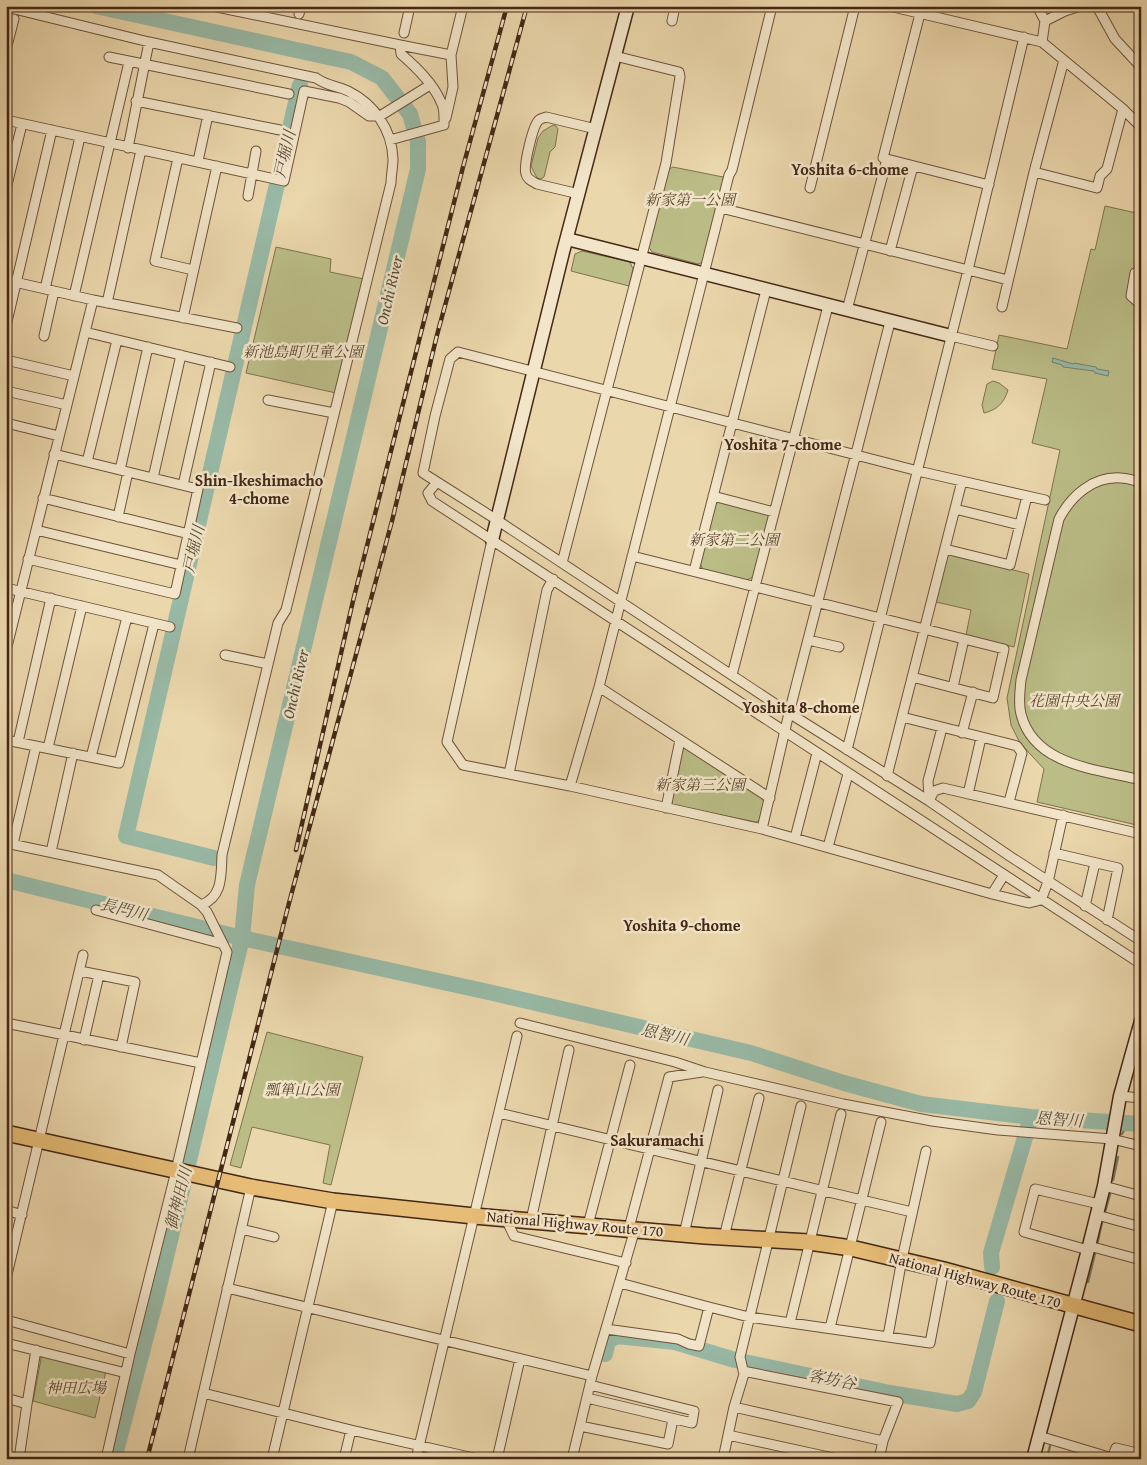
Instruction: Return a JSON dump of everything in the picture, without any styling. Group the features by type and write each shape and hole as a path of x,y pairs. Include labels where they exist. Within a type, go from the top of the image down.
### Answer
{"highway":[{"name":"National Highway Route 170","path":"6,1133 251,1187 333,1201 506,1219 809,1242 851,1248 944,1270 1073,1307 1141,1324"}],"street":[{"path":"212,6 451,55"},
{"path":"404,33 410,6"},
{"path":"444,125 453,87 451,55 462,6"},
{"path":"628,6 567,239 492,540 447,742 463,765 570,786 762,829 992,894 1029,903 1041,900"},
{"path":"672,21 675,6"},
{"path":"570,786 599,687 772,6"},
{"path":"810,188 855,6"},
{"path":"889,6 915,12 921,10 1042,42 1123,109 1141,127"},
{"path":"1036,6 1045,21 1042,42"},
{"path":"1045,21 1065,11 1081,6"},
{"path":"1096,6 1115,39 1141,67"},
{"path":"6,7 149,42 316,78 325,84 346,90 362,99 380,116 390,140 393,160 390,182 286,610 278,622 222,855 221,877 217,893 204,909"},
{"path":"921,10 883,158 988,185"},
{"path":"6,50 14,19"},
{"path":"846,750 918,471 1024,37"},
{"path":"128,148 149,42"},
{"path":"400,45 401,54 415,66 442,102 444,125"},
{"path":"562,564 666,163 680,77 679,72 615,56"},
{"path":"109,57 289,94"},
{"path":"1002,307 1034,172 1064,60"},
{"path":"74,296 129,62"},
{"path":"6,120 284,181 304,91 339,98 349,102 369,116 380,116 430,85"},
{"path":"136,101 280,130"},
{"path":"1034,172 1097,188 1100,176 1107,168 1123,109"},
{"path":"198,161 208,115"},
{"path":"579,194 530,181 526,176 525,167 536,125 540,119 546,117 596,129"},
{"path":"6,189 22,124"},
{"path":"390,140 444,125"},
{"path":"6,326 52,130"},
{"path":"44,336 49,290 80,137"},
{"path":"107,302 142,150"},
{"path":"248,196 256,150"},
{"path":"178,158 155,261 194,270"},
{"path":"847,310 887,159"},
{"path":"183,318 217,166"},
{"path":"890,251 912,166"},
{"path":"722,208 1008,280"},
{"path":"567,239 890,322 993,346"},
{"path":"1135,273 1131,296 1141,305"},
{"path":"6,280 93,300 237,328"},
{"path":"694,571 766,290"},
{"path":"6,651 93,300"},
{"path":"732,675 828,306"},
{"path":"762,829 808,640 890,322"},
{"path":"85,332 230,366"},
{"path":"87,462 117,340"},
{"path":"118,516 124,471 148,348"},
{"path":"1045,500 918,471 458,352 450,359 435,416 423,474 497,520 846,750 929,801 1048,882 1141,941"},
{"path":"153,478 181,355"},
{"path":"6,360 74,376"},
{"path":"183,485 211,362"},
{"path":"6,391 67,405"},
{"path":"268,400 334,413"},
{"path":"6,423 59,436"},
{"path":"28,559 175,594 198,489 54,454"},
{"path":"1141,482 1122,478 1107,479 1077,494 1066,506 1059,519 1021,680 1019,698 1020,713 1024,724 1039,746 1051,755 1068,762 1141,780"},
{"path":"887,776 962,481"},
{"path":"437,482 428,493 432,501 1141,964"},
{"path":"713,496 774,512"},
{"path":"945,549 1010,565 1027,496"},
{"path":"43,498 188,534"},
{"path":"955,509 1020,525"},
{"path":"36,530 181,565"},
{"path":"632,556 1004,649 993,698 912,677"},
{"path":"509,774 547,590 552,580"},
{"path":"6,588 170,627"},
{"path":"18,742 51,598"},
{"path":"48,748 82,606"},
{"path":"91,757 127,617"},
{"path":"6,740 119,763 154,624"},
{"path":"953,688 964,639"},
{"path":"808,640 839,647"},
{"path":"225,655 268,664"},
{"path":"599,687 770,798"},
{"path":"962,733 973,692"},
{"path":"902,718 1017,746 1022,753 1010,802"},
{"path":"929,801 928,781 942,728"},
{"path":"968,794 981,738"},
{"path":"666,808 680,740"},
{"path":"36,746 10,844 158,875 204,909 227,952 201,1063 182,1171 130,1354 106,1459"},
{"path":"51,852 73,753"},
{"path":"795,838 817,753"},
{"path":"828,847 848,774"},
{"path":"929,801 934,791 943,788 1010,802 1141,834"},
{"path":"1041,900 1048,882 1063,815"},
{"path":"1054,853 1118,868 1107,920"},
{"path":"1085,906 1095,863"},
{"path":"992,894 1004,876"},
{"path":"96,910 222,942"},
{"path":"6,1279 11,1243 22,1215 38,1140 84,956"},
{"path":"80,971 135,982 121,1047"},
{"path":"84,1040 99,975"},
{"path":"1033,1459 1089,1248 1104,1186 1119,1098 1141,1021"},
{"path":"6,1023 201,1063"},
{"path":"520,1023 675,1062 706,1072 883,1112 932,1121 1021,1132 1112,1137 1141,1146"},
{"path":"416,1459 446,1340 517,1036"},
{"path":"530,1220 569,1050"},
{"path":"588,1225 630,1065"},
{"path":"572,1459 591,1381 626,1263 650,1149 669,1077 706,1072"},
{"path":"684,1234 718,1090"},
{"path":"724,1237 759,1098"},
{"path":"1119,1098 1141,1098"},
{"path":"723,1459 734,1407 741,1388 743,1371 740,1357 749,1316 801,1106"},
{"path":"499,1113 912,1212"},
{"path":"790,1323 841,1114"},
{"path":"830,1328 881,1122"},
{"path":"888,1336 902,1259 926,1150"},
{"path":"1104,1186 1141,1196"},
{"path":"188,1459 251,1187"},
{"path":"1141,1227 1035,1189 1024,1232 1141,1260"},
{"path":"272,1459 333,1201"},
{"path":"6,1210 22,1215"},
{"path":"506,1219 514,1236 626,1263"},
{"path":"241,1229 274,1237"},
{"path":"620,1283 749,1316 930,1343 944,1270"},
{"path":"227,1288 520,1359 694,1411 692,1423 587,1398"},
{"path":"606,1329 678,1339 699,1346 709,1307"},
{"path":"6,1320 130,1354"},
{"path":"6,1343 126,1373"},
{"path":"19,1459 36,1350"},
{"path":"497,1459 520,1359"},
{"path":"743,1371 898,1402 879,1459"},
{"path":"203,1393 478,1459"},
{"path":"6,1398 27,1404"},
{"path":"734,1407 884,1441"},
{"path":"580,1426 668,1444 673,1419"},
{"path":"344,1459 351,1430"},
{"path":"728,1435 838,1459"},
{"path":"1039,1436 1112,1458 1116,1448 1141,1454"}],"green space":[{"path":"553,125 558,129 555,147 550,152 544,177 541,179 537,178 531,166 538,138 543,131"},
{"name":"新家第一公園","path":"673,167 723,177 725,181 703,262 698,264 652,252 649,247 667,170"},
{"name":"花園中央公園","path":"1105,206 1141,214 1141,826 1037,802 1044,769 1020,743 1011,725 1007,698 1060,450 1032,443 1047,379 992,369 999,335 1067,349 1091,249 1095,250"},
{"name":"新池島町児童公園","path":"276,247 331,259 330,272 364,279 336,393 246,373"},
{"path":"582,251 630,262 633,269 629,286 571,271 575,254"},
{"path":"993,381 1008,390 999,405 993,410 984,413 982,405 987,384"},
{"name":"新家第二公園","path":"720,501 766,512 769,516 754,576 747,580 703,570 700,563 714,505"},
{"path":"951,554 1029,574 1014,647 966,635 971,610 936,602 946,557"},
{"name":"新家第三公園","path":"687,747 761,796 766,807 764,819 756,822 673,805 670,798 682,750"},
{"name":"瓢箪山公園","path":"267,1032 363,1057 331,1185 323,1183 330,1145 252,1127 241,1168 230,1165"},
{"name":"神田広場","path":"42,1354 106,1371 95,1418 33,1401"}],"shaded area":[{"path":"1053,358 1109,371 1108,376 1095,373 1094,371 1063,367 1052,362"}],"waterway":[{"name":"Onchi River","path":"96,6 351,62 382,78 410,114 418,142 418,169 247,885 242,938 157,1295 114,1459"},
{"name":"戸堀川","path":"214,858 126,836 300,85"},
{"name":"恩智川","path":"6,880 242,938 493,993 751,1053 844,1083 921,1104 1031,1117 1141,1124"},
{"name":"客坊谷","path":"992,1267 991,1253 1031,1117"},
{"path":"1122,1134 1128,1123"},
{"path":"1113,1180 1118,1157"},
{"path":"1105,1212 1110,1194"},
{"path":"1097,1245 1102,1222"},
{"path":"1088,1282 1095,1253"},
{"name":"客坊谷","path":"605,1354 608,1341 617,1336 675,1342 735,1360 890,1393 957,1404 968,1401 974,1392 997,1301"},
{"path":"1047,1459 1050,1446"}],"railway":[{"path":"296,850 353,601 463,167 507,6"},
{"path":"147,1459 289,903 392,521 437,335 527,6"}],"district":[{"name":"Yoshita 6-chome","path":"850,169"},
{"name":"Yoshita 7-chome","path":"783,444"},
{"name":"Shin-Ikeshimacho 4-chome","path":"259,489"},
{"name":"Yoshita 8-chome","path":"801,707"},
{"name":"Yoshita 9-chome","path":"682,925"},
{"name":"Sakuramachi","path":"657,1140"}],"water label":[{"name":"長門川","path":"124,909"},
{"name":"御神田川","path":"178,1198"}]}
